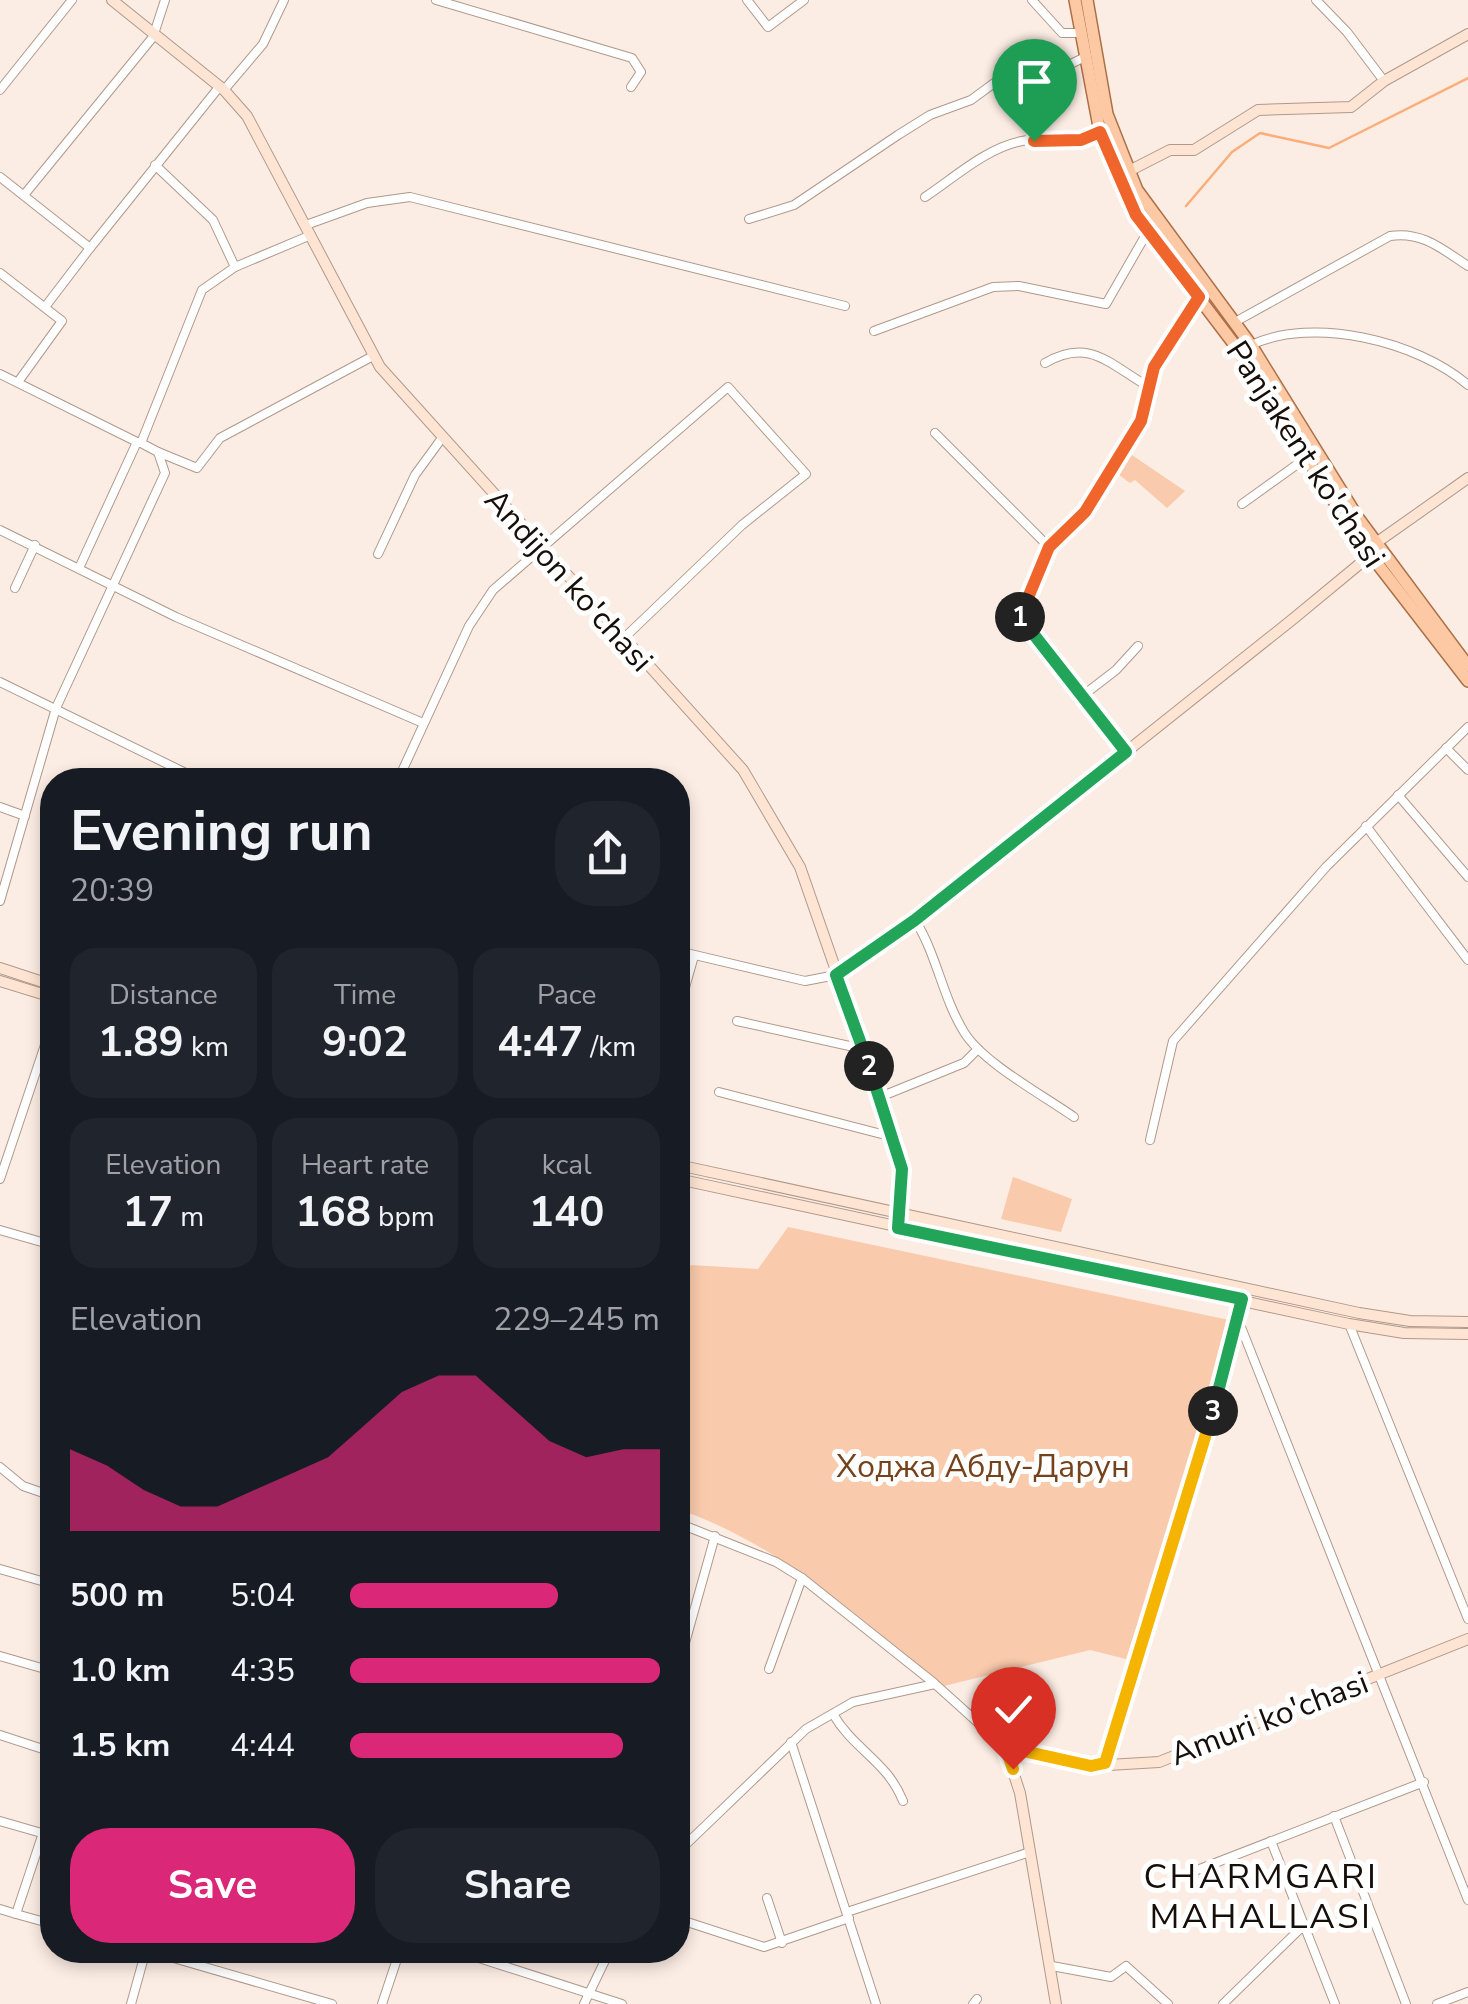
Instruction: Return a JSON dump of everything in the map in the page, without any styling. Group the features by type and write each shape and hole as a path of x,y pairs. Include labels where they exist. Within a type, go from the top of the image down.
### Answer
{"main road":[{"name":"Panjakent ko'chasi","path":"1074,0 1082,58 1100,132 1125,196 1240,352 1306,458 1468,681"},
{"name":"Panjakent ko'chasi","path":"1087,0 1107,114 1127,172 1147,209 1251,345 1372,548 1468,666"}],"street":[{"path":"0,90 72,0"},
{"name":"Andijon ko'chasi","path":"112,0 153,37 222,88 247,116 374,356 541,550 743,770 800,868 894,1138 902,1169 898,1228"},
{"path":"24,194 153,37 165,0"},
{"path":"45,307 155,165 263,44 284,0"},
{"path":"436,0 632,58 641,72 631,87"},
{"path":"747,0 768,27 804,0"},
{"path":"1032,0 1062,33 1079,33"},
{"path":"1316,0 1348,32 1384,82"},
{"path":"1127,172 1170,150 1194,150 1258,110 1350,107 1384,82 1468,34"},
{"path":"750,220 794,204 888,140 930,115 970,100 1016,67 1024,66 1040,79 1082,58"},
{"path":"925,197 982,159 1015,143 1081,140 1100,132"},
{"path":"155,165 213,220 235,267"},
{"path":"0,177 90,248"},
{"path":"80,566 139,442 202,290 235,267 367,203 410,197 845,306"},
{"path":"874,331 993,287 1029,288 1106,304 1148,232"},
{"path":"1234,322 1390,236 1406,234 1429,240 1468,266"},
{"path":"0,273 62,321 18,382"},
{"path":"1126,752 1019,616 1049,547 1073,528 1141,421 1154,367 1199,297"},
{"path":"1251,345 1275,334 1391,341 1422,354 1468,385"},
{"path":"1046,363 1066,350 1081,348 1149,387"},
{"path":"0,374 197,468 220,438 374,356"},
{"path":"403,768 469,626 509,574 728,386 806,474 742,525 622,638"},
{"path":"935,433 1049,547"},
{"path":"378,554 414,474 442,438"},
{"path":"0,901 56,708 165,473 158,452"},
{"path":"1242,504 1306,458"},
{"path":"690,954 805,981 836,975 915,920 1372,548 1468,478"},
{"path":"0,530 114,586 423,723"},
{"path":"15,588 35,545"},
{"path":"1081,697 1138,646"},
{"path":"0,682 176,768"},
{"path":"1150,1140 1173,1040 1366,826 1468,727"},
{"path":"1446,748 1468,770"},
{"path":"1398,795 1468,878"},
{"path":"0,807 25,816"},
{"path":"1366,826 1468,960"},
{"path":"915,920 935,952 957,1019 978,1049 1074,1117"},
{"path":"690,970 694,956"},
{"path":"0,968 40,981"},
{"path":"0,981 40,993"},
{"path":"736,1021 863,1049"},
{"path":"880,1097 964,1063 978,1049"},
{"path":"0,1178 40,1060"},
{"path":"718,1092 894,1138"},
{"path":"690,1168 1244,1293 1350,1324 1404,1333 1468,1334"},
{"path":"690,1182 898,1228 1244,1293 1410,1321 1468,1322"},
{"path":"0,1230 40,1241"},
{"path":"1105,1763 1220,1389 1244,1293"},
{"path":"1236,1317 1382,1674 1468,1900"},
{"path":"1350,1324 1468,1619"},
{"path":"0,1467 23,1486 40,1492"},
{"path":"690,1527 802,1578 935,1684 1005,1747 1020,1793 1056,2004"},
{"path":"690,1625 715,1536"},
{"path":"0,1569 40,1581"},
{"path":"769,1670 802,1578"},
{"name":"Amuri ko'chasi","path":"1005,1747 1091,1766 1105,1763 1134,1767 1158,1762 1468,1639"},
{"path":"0,1656 40,1668"},
{"path":"690,1840 791,1742 833,1714 874,1695 935,1684"},
{"path":"833,1714 844,1734 892,1774 904,1801"},
{"path":"0,1735 40,1748"},
{"path":"791,1742 876,2004"},
{"path":"1192,1872 1424,1782"},
{"path":"1334,1816 1406,2004"},
{"path":"0,1821 40,1832"},
{"path":"1271,1840 1335,2004"},
{"path":"690,1924 764,1947 1030,1852"},
{"path":"16,1914 40,1854"},
{"path":"767,1898 782,1943"},
{"path":"0,1909 40,1921"},
{"path":"1223,2004 1304,1925"},
{"path":"131,2004 142,1963"},
{"path":"191,1963 332,2004"},
{"path":"382,2004 396,1963"},
{"path":"499,1963 622,2004"},
{"path":"584,2004 604,1963"},
{"path":"1052,1966 1111,1977 1128,1967 1168,2004"},
{"path":"1437,2004 1468,1992"}],"green space":[{"path":"1129,453 1185,491 1167,508 1135,480 1130,483 1115,472"},
{"path":"1013,1177 1072,1199 1061,1232 1001,1219"},
{"name":"Ходжа Абду-Дарун","path":"788,1227 1229,1320 1204,1419 1126,1659 1090,1650 944,1686 785,1563 690,1514 690,1267 758,1269"}],"waterway":[{"path":"1186,206 1232,152 1260,133 1329,148 1468,78"}],"district":[{"name":"CHARMGARI MAHALLASI","path":"1261,1896"}],"route":[{"path":"1013,1769 1005,1747 1091,1766 1105,1763 1220,1389 1242,1299 898,1228 902,1169 836,975 915,920 1126,752 1019,616 1049,547 1073,528 1085,512 1141,421 1154,367 1199,297 1136,215 1100,132 1081,140 1034,141"}]}
